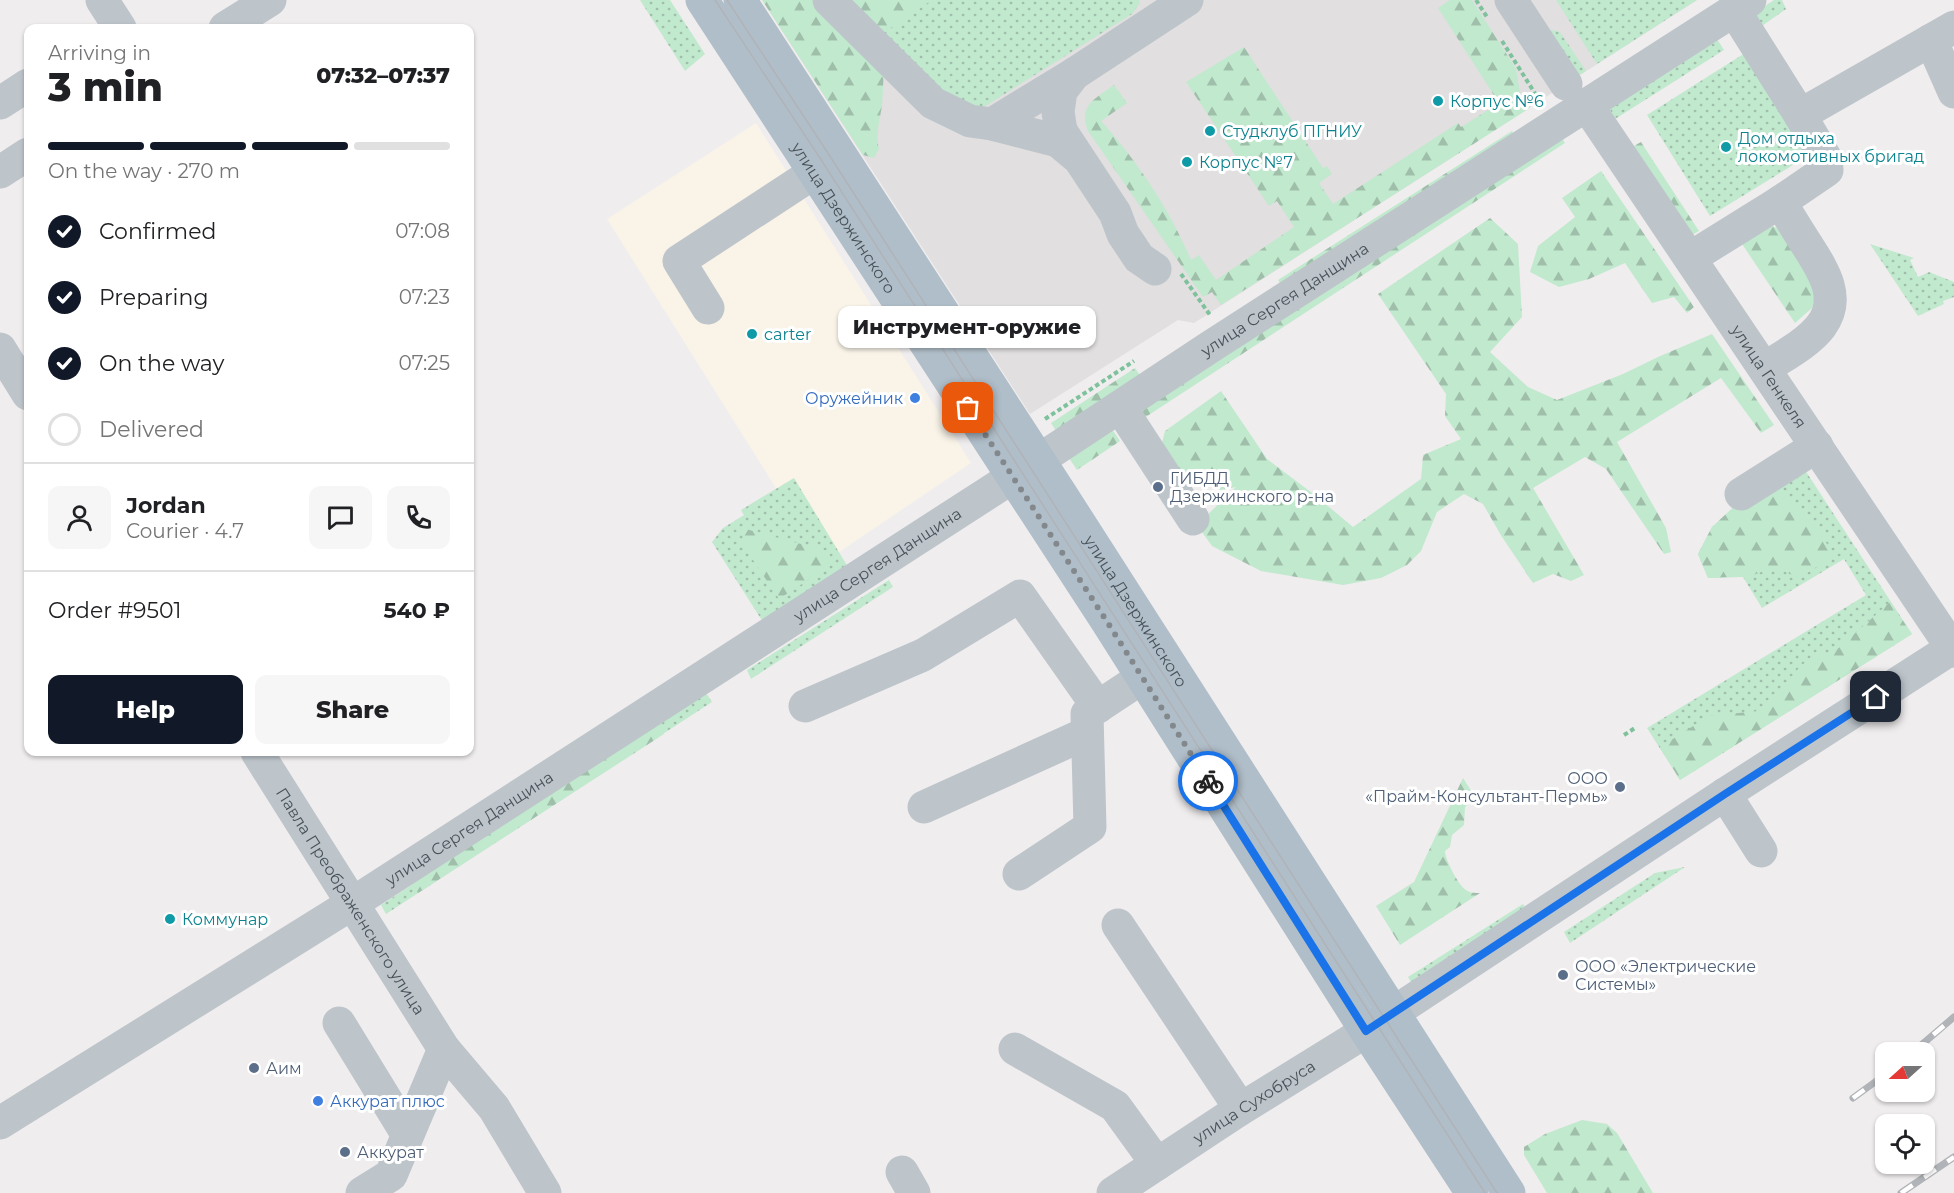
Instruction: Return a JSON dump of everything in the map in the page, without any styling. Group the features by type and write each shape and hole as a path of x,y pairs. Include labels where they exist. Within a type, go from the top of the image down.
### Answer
{"main road":[{"name":"улица Дзержинского","path":"702,0 828,163"},
{"name":"улица Дзержинского","path":"740,0 828,163 1026,469 1393,1011 1509,1193"},
{"name":"улица Дзержинского","path":"1026,469 1143,677 1366,1031 1472,1193"}],"street":[{"path":"102,0 117,24"},
{"path":"231,24 270,0"},
{"path":"829,0 933,103 970,121 992,124 1058,141 1078,157"},
{"name":"улица Генкеля","path":"1511,0 1564,97 1690,258 1953,649"},
{"path":"1690,258 1827,170 1826,159 1742,5"},
{"name":"улица Сергея Данщина","path":"0,1123 353,903 1026,469 1120,407 1564,97 1742,5"},
{"path":"992,124 1074,74 1167,6"},
{"path":"1800,115 1943,33 1954,92"},
{"path":"1074,74 1061,91 1058,112 1061,131 1115,213 1123,234 1139,258 1159,273"},
{"path":"0,103 24,88"},
{"path":"0,172 24,157"},
{"path":"708,308 679,261 828,163"},
{"path":"1765,368 1815,333 1826,318 1831,303 1824,272 1780,202"},
{"path":"0,349 24,388"},
{"path":"1120,407 1193,519"},
{"path":"1741,494 1817,446"},
{"path":"805,706 922,655 1020,596 1093,720 1090,827 1019,874"},
{"name":"улица Сухобруса","path":"1113,1193 1239,1110 1366,1031 1393,1011 1725,794 1953,649"},
{"path":"924,807 1093,720 1143,677"},
{"name":"Павла Преображенского улица","path":"259,756 444,1049 494,1108 545,1193"},
{"path":"1725,794 1761,851"},
{"path":"1118,926 1232,1095 1239,1110"},
{"path":"339,1023 407,1134"},
{"path":"362,1193 391,1175 444,1049"},
{"path":"1016,1049 1115,1106 1157,1164"}],"path":[{"path":"1531,86 1564,97"},
{"path":"1159,273 1209,313"},
{"path":"1624,735 1635,728"}],"shaded area":[{"path":"762,0 1697,0 1194,323 1178,320 1030,414"},
{"path":"756,123 971,463 823,563 607,219"}],"green space":[{"path":"640,0 670,0 705,54 685,71"},
{"path":"762,0 816,0 884,70 878,133 879,149 874,158 863,155"},
{"path":"838,0 1139,0 1140,3 1132,14 979,110 958,105"},
{"path":"838,0 932,0 879,36"},
{"path":"1450,0 1472,0 1516,69 1520,93 1530,108 1221,305 1212,292 1203,297 1088,131 1085,115 1090,104 1114,85 1127,103 1101,121 1152,187 1183,241 1191,260 1199,255 1216,280 1294,227 1277,201 1269,206 1186,82 1244,47 1323,168 1327,166 1332,174 1319,183 1333,204 1458,123 1461,127 1499,103 1438,8"},
{"path":"1556,0 1697,0 1597,64"},
{"path":"1774,0 1782,0 1786,9 1759,28 1750,16"},
{"path":"1542,28 1560,32 1586,71 1575,78"},
{"path":"1717,39 1724,50 1615,119 1609,108"},
{"path":"1745,53 1806,149 1801,160 1710,216 1647,115"},
{"path":"1512,131 1516,139 1283,288 1278,280"},
{"path":"1558,133 1565,143 1138,422 1131,410"},
{"path":"1641,142 1699,231 1690,236 1632,147"},
{"path":"1601,171 1694,307 1687,313 1674,297 1652,303 1625,263 1589,279 1559,287 1530,272 1538,246 1575,217 1562,198"},
{"path":"1490,218 1518,244 1522,317 1490,352 1528,387 1557,400 1623,374 1712,334 1774,425 1761,433 1721,378 1617,442 1666,528 1671,552 1664,554 1606,469 1585,457 1533,488 1584,575 1571,581 1553,574 1533,583 1483,504 1464,494 1437,512 1421,551 1407,565 1381,578 1343,585 1261,571 1212,546 1197,525 1236,487 1220,490 1207,481 1190,487 1161,447 1165,431 1221,391 1267,459 1353,527 1421,479 1423,455 1461,439 1445,416 1446,394 1378,294"},
{"path":"1767,224 1777,228 1818,290 1812,308 1795,323 1736,235"},
{"path":"1870,244 1914,258 1910,260 1918,277 1929,272 1954,282 1954,297 1918,316"},
{"path":"1135,368 1140,375 1056,431 1051,423"},
{"path":"1112,429 1120,441 1077,470 1069,458"},
{"path":"1801,464 1912,634 1680,780 1647,728 1866,595 1844,559 1762,608 1743,577 1708,578 1698,554 1712,527"},
{"path":"794,478 848,567 763,622 712,542 723,528 744,515 741,510"},
{"path":"1767,483 1813,520 1834,556 1799,578 1774,567 1751,576 1708,578 1698,554 1712,527 1741,500"},
{"path":"742,528 827,551 834,563 779,599 745,548"},
{"path":"889,580 893,587 751,679 747,670"},
{"path":"1890,602 1912,634 1680,780 1660,747 1709,716 1759,711 1773,703 1798,669 1814,654 1833,653"},
{"path":"706,693 712,702 386,914 381,905"},
{"path":"657,725 664,734 418,893 412,884"},
{"path":"1463,778 1475,797 1465,807 1464,825 1452,835 1450,847 1445,851 1452,872 1459,883 1469,892 1480,893 1400,945 1376,906 1414,882"},
{"path":"1685,867 1570,943 1564,932 1655,873"},
{"path":"1523,904 1526,909 1412,984 1408,977"},
{"path":"1582,1120 1607,1124 1617,1133 1653,1193 1547,1193 1524,1155 1524,1147 1545,1134"}],"tram line":[{"path":"715,0 818,155 1485,1193"},
{"path":"727,0 1497,1193"}],"railway":[{"path":"1925,1042 1954,1017"},
{"path":"1853,1098 1875,1082"},
{"path":"1901,1193 1954,1157"}],"way so far":[{"path":"968,408 1208,781"}],"place":[{"name":"Корпус №6","path":"1438,101"},
{"name":"Студклуб ПГНИУ","path":"1210,131"},
{"name":"Дом отдыха локомотивных бригад","path":"1726,147"},
{"name":"Корпус №7","path":"1187,162"},
{"name":"carter","path":"752,334"},
{"name":"Оружейник","path":"915,398"},
{"name":"Инструмент-оружие","path":"968,408"},
{"name":"ГИБДД Дзержинского р-на","path":"1158,487"},
{"name":"ООО «Прайм-Консультант-Пермь»","path":"1620,787"},
{"name":"Коммунар","path":"170,919"},
{"name":"ООО «Электрические Системы»","path":"1563,975"},
{"name":"Аим","path":"254,1068"},
{"name":"Аккурат плюс","path":"318,1101"},
{"name":"Аккурат","path":"345,1152"}],"route":[{"path":"1208,781 1366,1031 1413,998 1876,697"}]}
